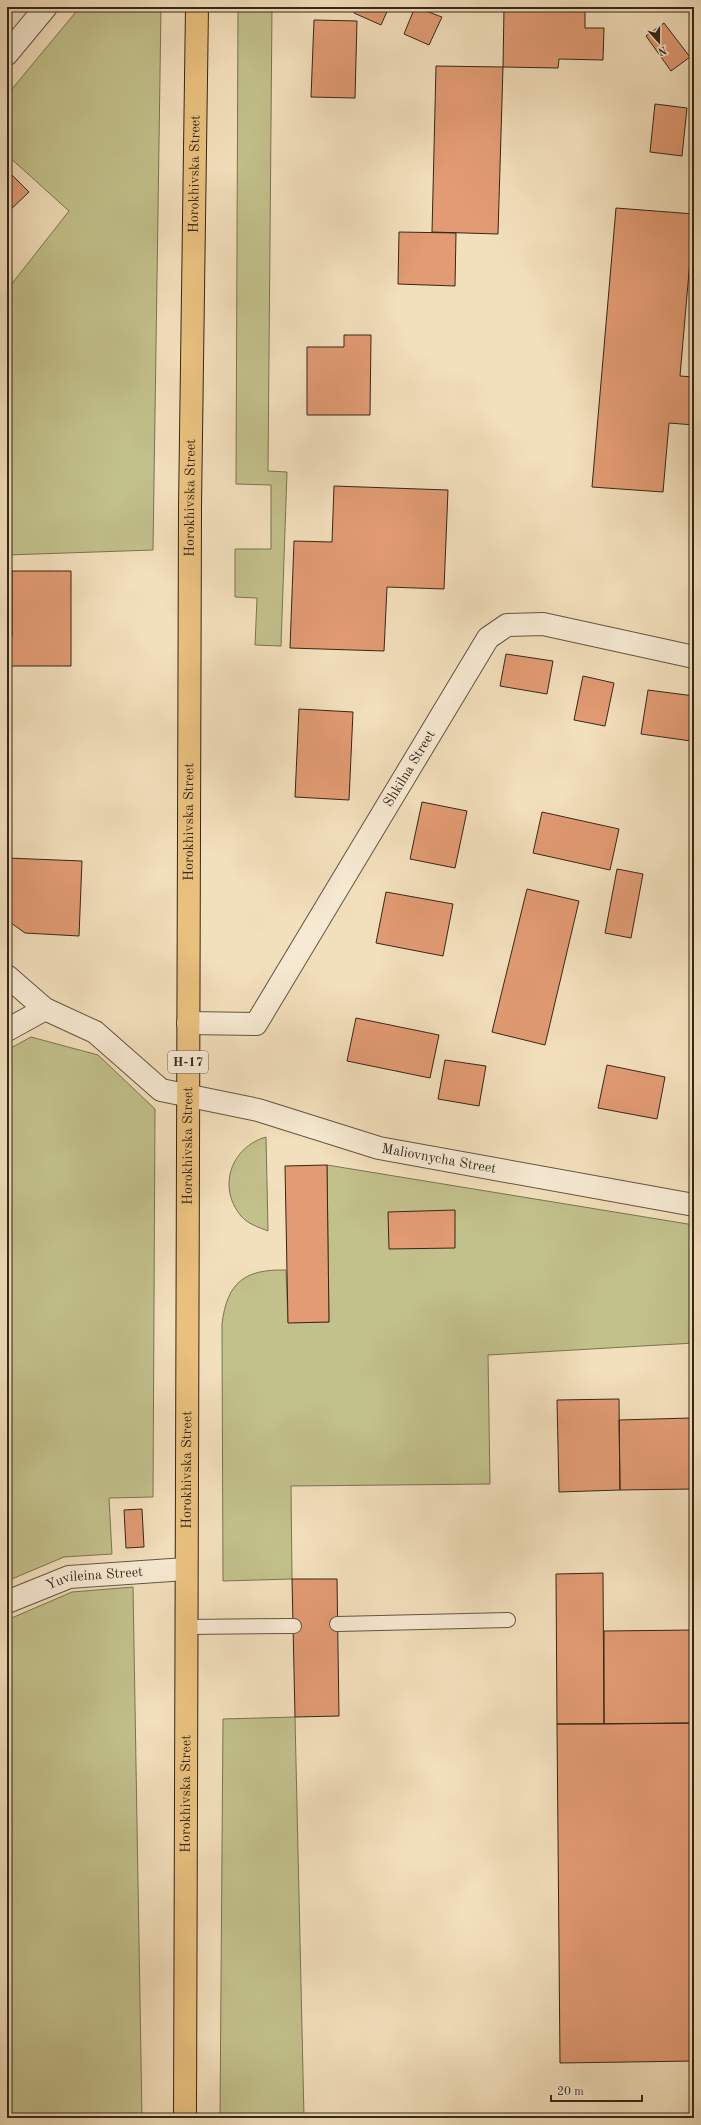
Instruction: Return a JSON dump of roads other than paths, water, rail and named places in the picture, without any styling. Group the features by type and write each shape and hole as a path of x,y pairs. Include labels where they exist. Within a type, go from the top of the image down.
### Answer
{"main road":[{"name":"Horokhivska Street","path":"184,2118 190,515 197,7"}],"street":[{"path":"7,54 46,7"},
{"name":"Shkilna Street","path":"188,1023 256,1024 488,638 507,625 543,624 694,657"},
{"name":"Maliovnycha Street","path":"7,976 44,1009 95,1032 161,1090 258,1110 379,1148 694,1206"},
{"path":"7,1030 44,1009"},
{"name":"Yuvileina Street","path":"7,1602 69,1577 186,1569"}],"lane":[{"path":"337,1624 508,1620"},
{"path":"186,1627 294,1626"}]}
